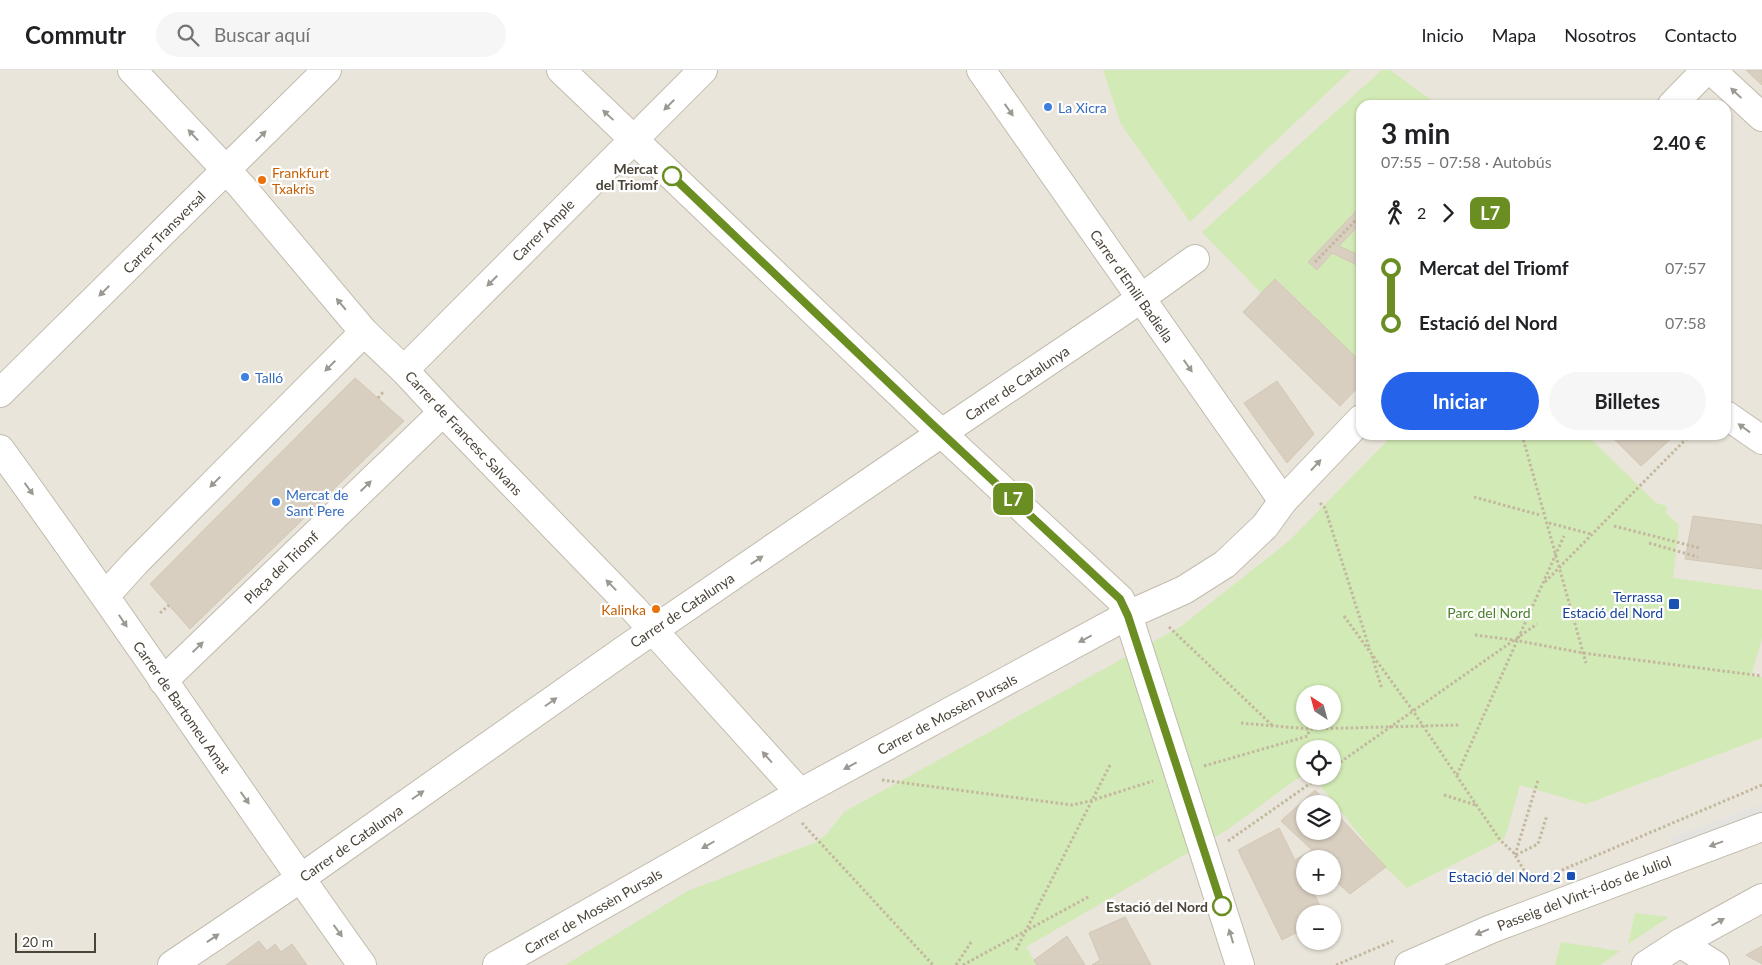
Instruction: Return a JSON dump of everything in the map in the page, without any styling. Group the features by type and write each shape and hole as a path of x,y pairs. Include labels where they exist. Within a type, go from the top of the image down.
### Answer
{"street":[{"name":"Carrer de Francesc Salvans","path":"132,70 226,170 364,332 404,370 654,630 800,793"},
{"name":"Carrer Transversal","path":"0,393 327,70"},
{"path":"561,70 942,433 1120,599 1128,616 1240,965"},
{"name":"Carrer Ample","path":"404,370 703,70"},
{"name":"Carrer d'Emili Badiella","path":"982,70 1283,501"},
{"path":"1677,100 1706,70"},
{"path":"1711,70 1762,117"},
{"name":"Carrer de Catalunya","path":"172,965 301,878 654,630 1123,311 1195,259"},
{"path":"106,595 135,563 364,332"},
{"name":"Plaça del Triomf","path":"163,681 443,412"},
{"path":"1731,418 1762,440"},
{"name":"Carrer de Mossèn Pursals","path":"497,965 800,793 1128,616 1184,590 1225,564 1265,526 1283,501 1356,424"},
{"name":"Carrer de Bartomeu Amat","path":"0,449 106,595 163,681 362,965"},
{"name":"Passeig del Vint-i-dos de Juliol","path":"1409,965 1490,929 1762,827"},
{"path":"1646,965 1680,943 1762,898"},
{"path":"1680,943 1715,965"}],"path":[{"path":"1315,262 1356,220"},
{"path":"378,398 384,391"},
{"path":"1523,440 1586,663"},
{"path":"1543,584 1685,440"},
{"path":"1474,497 1540,515"},
{"path":"1314,498 1325,508 1382,689"},
{"path":"1549,523 1591,534"},
{"path":"1614,526 1700,548"},
{"path":"1456,776 1564,536"},
{"path":"1649,543 1698,557"},
{"path":"160,613 169,605"},
{"path":"1344,616 1413,712 1500,840 1515,855 1535,888"},
{"path":"1165,624 1273,727"},
{"path":"1341,762 1537,624"},
{"path":"1475,636 1514,640 1583,653 1762,676"},
{"path":"1241,723 1296,728"},
{"path":"1341,728 1459,725"},
{"path":"878,779 1072,804 1090,801 1308,736 1309,730"},
{"path":"1016,950 1090,801 1111,763"},
{"path":"1515,855 1538,780"},
{"path":"1223,844 1307,785"},
{"path":"1541,879 1762,785"},
{"path":"1444,795 1476,805"},
{"path":"1515,855 1538,844 1547,815"},
{"path":"800,821 933,965"},
{"path":"1523,886 1532,883"},
{"path":"963,965 1090,896"},
{"path":"1336,965 1398,939"},
{"path":"956,965 972,941"}],"shaded area":[{"path":"0,70 1762,70 1762,965 0,965"},
{"path":"1762,804 1762,812 1673,845 1671,838"}],"green space":[{"path":"1103,70 1351,70 1190,222 1121,124"},
{"path":"1382,70 1390,70 1431,100 1356,100 1356,357 1276,279 1261,293 1202,232"},
{"name":"Parc del Nord","path":"1388,440 1592,440 1656,503 1667,506 1666,513 1679,525 1673,578 1762,590 1762,638 1751,676 1762,677 1762,738 1586,804 1520,785 1505,838 1407,888 1385,867 1341,811 1341,795 1328,795 1320,785 1341,785 1341,740 1296,740 1296,780 1227,830 1026,947 1037,965 565,965 688,891 814,843 826,835 844,812 1180,627 1289,541"},
{"path":"1635,913 1669,917 1628,944"},
{"path":"1561,942 1620,951 1600,965 1555,965"}],"building":[{"path":"1746,70 1762,70 1762,85"},
{"path":"1356,211 1356,228 1339,246 1356,254 1356,265 1332,253 1317,270 1308,262"},
{"path":"1275,279 1356,357 1356,389 1340,406 1243,312"},
{"name":"Mercat de Sant Pere","path":"355,378 404,421 190,629 150,584"},
{"path":"1277,381 1314,434 1287,463 1244,403"},
{"path":"1615,440 1670,440 1641,466"},
{"path":"1693,516 1762,525 1762,569 1685,559"},
{"path":"1315,790 1320,795 1310,795"},
{"path":"1296,807 1296,835 1281,821"},
{"path":"1341,819 1386,867 1350,894 1341,886 1341,850 1312,850 1301,840 1341,840"},
{"path":"1279,828 1295,860 1296,895 1314,895 1320,905 1296,905 1296,933 1282,940 1238,850"},
{"path":"1125,917 1151,965 1092,965 1100,960 1089,933"},
{"path":"1067,936 1085,965 1037,965 1034,960"},
{"path":"259,941 267,951 275,944 281,952 292,944 307,965 226,965"},
{"path":"1762,946 1762,964 1746,955"}],"bus line":[{"name":"L7","path":"672,176 932,424 1120,599 1128,616 1222,906"}],"place":[{"name":"La Xicra","path":"1048,107"},
{"name":"Mercat del Triomf","path":"672,176"},
{"name":"Frankfurt Txakris","path":"262,180"},
{"name":"Talló","path":"245,377"},
{"name":"Mercat de Sant Pere","path":"276,502"},
{"name":"Terrassa Estació del Nord","path":"1674,604"},
{"name":"Kalinka","path":"656,609"},
{"name":"Estació del Nord 2","path":"1571,876"},
{"name":"Estació del Nord","path":"1222,906"}]}
